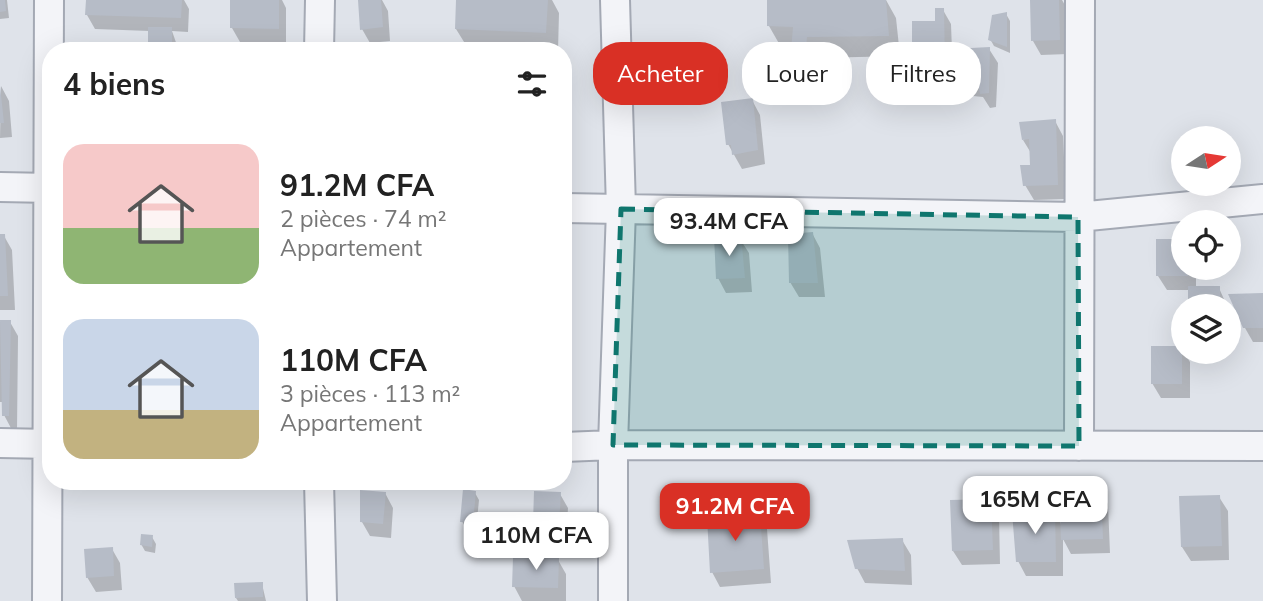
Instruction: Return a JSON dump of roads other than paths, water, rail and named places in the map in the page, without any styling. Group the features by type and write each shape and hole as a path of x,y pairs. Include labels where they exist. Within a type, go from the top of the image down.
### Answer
{"street":[{"path":"49,0 49,42"},
{"path":"319,42 320,0"},
{"path":"612,601 613,445 621,209 615,0"},
{"path":"1079,446 1080,0"},
{"path":"0,187 42,188"},
{"path":"572,208 1078,217 1263,199"},
{"path":"0,443 42,443"},
{"path":"572,447 1263,446"},
{"path":"47,601 48,490"},
{"path":"320,490 322,601"}]}
